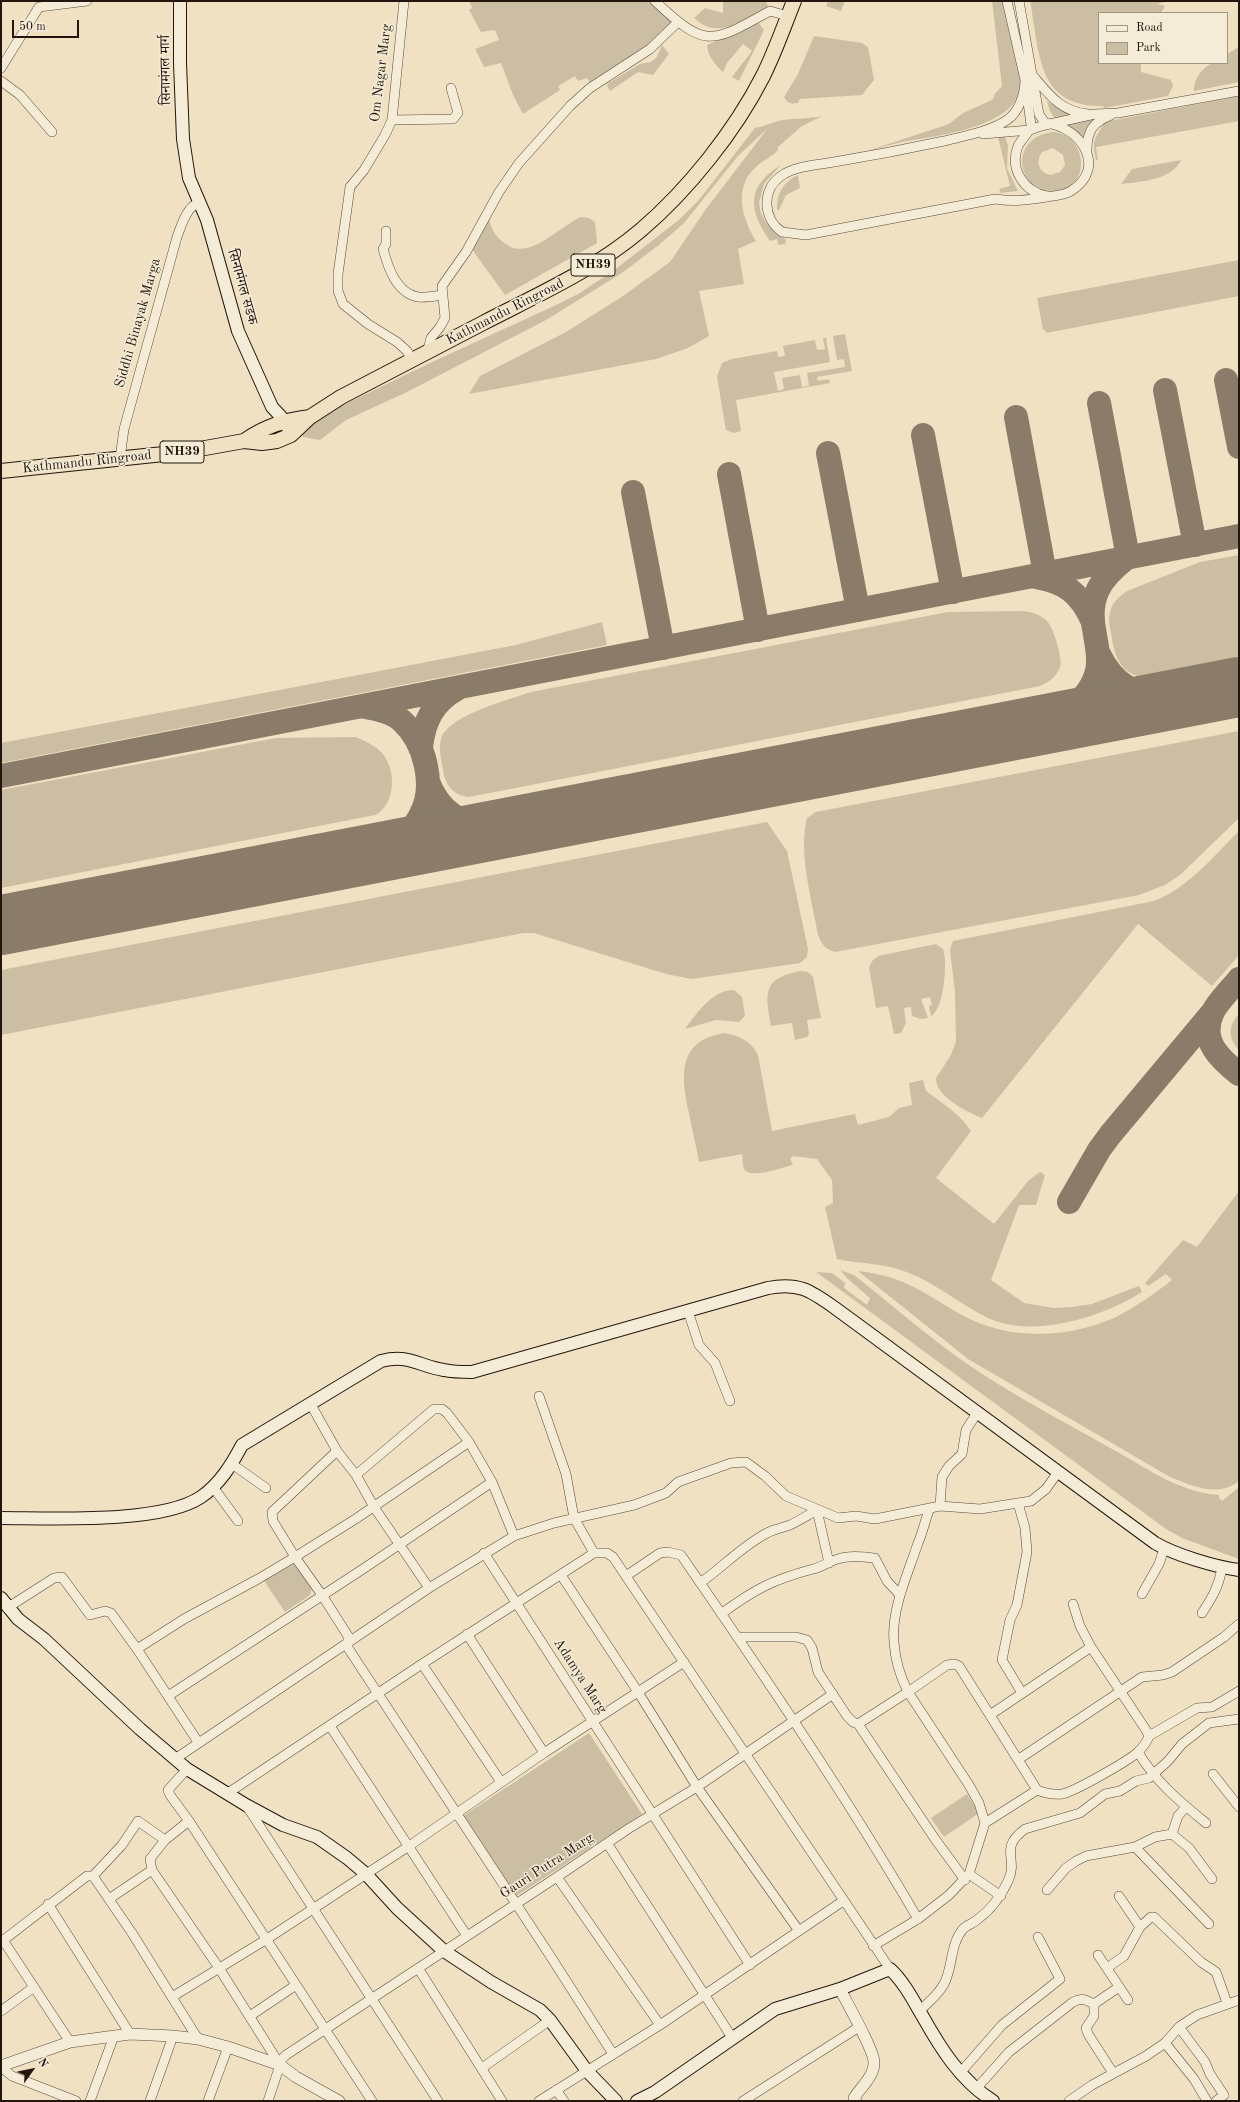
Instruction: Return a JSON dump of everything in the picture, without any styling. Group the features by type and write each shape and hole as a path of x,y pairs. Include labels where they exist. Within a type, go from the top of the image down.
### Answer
{"highway":[{"name":"Kathmandu Ringroad","path":"1,471 183,452 244,441 262,443 277,441 291,435 310,417 341,397 554,288 592,266 642,229 672,200 694,176 737,120 763,76 794,1"},
{"name":"Kathmandu Ringroad","path":"244,441 270,426 285,421 310,417"}],"main road":[{"name":"सिनामंगल मार्ग","path":"179,2 183,139"},
{"name":"सिनामंगल सडक","path":"183,139 189,178 207,220 238,331 272,407 285,421 291,435"},
{"path":"272,407 270,426 277,441"},
{"path":"1,1518 123,1516 183,1507 201,1497 213,1487 232,1464 242,1445 381,1361 395,1358 410,1359 443,1370 472,1372 688,1310 782,1286 793,1286 805,1289 847,1316 977,1413 1164,1548 1222,1568 1239,1570"},
{"path":"4,1603 140,1729 187,1769 246,1805 283,1825 317,1837 347,1858 366,1874 397,1908 444,1951 491,1982 531,2003 550,2020 587,2071 616,2101"},
{"path":"638,2101 655,2092 775,2009 840,1989 890,1969 901,1980 944,2052 960,2073 976,2089 993,2101"}],"street":[{"path":"1,68 40,4 86,1"},
{"name":"Om Nagar Marg","path":"404,1 392,120 385,135 364,170 350,186 338,274 338,291 343,304 368,324 397,342 407,351 412,360"},
{"path":"655,1 678,22 696,34 709,37 717,37 734,30 770,11 788,16"},
{"path":"1007,1 1039,114 1045,122 1057,124 1071,131 1080,140 1087,152"},
{"path":"1019,1 1029,79 1030,130 1017,150 1016,162 1018,173 1029,188 1040,195 1049,196"},
{"path":"427,353 431,338 440,328 445,318 442,286 466,252 500,192 519,163 570,106 590,88 650,49 678,22"},
{"path":"1029,79 1064,108 1077,112 1095,114 1118,113"},
{"path":"968,136 1000,124 1012,116 1022,99 1029,79"},
{"path":"1,81 20,95 52,132"},
{"path":"392,120 453,119 458,113 451,88"},
{"path":"1095,114 1057,124 1041,126 1030,130 968,136 790,171 778,179 771,188 767,205 770,218 782,232 806,235 995,199 1013,202 1065,194 1080,182 1087,167 1088,135 1093,126 1102,118 1118,113 1239,91"},
{"name":"Siddhi Binayak Marga","path":"120,458 124,428 177,236 184,218 193,204 199,202"},
{"path":"386,231 386,244 383,248 388,268 398,284 406,292 419,297 443,295"},
{"path":"688,1310 699,1345 715,1363 730,1401"},
{"path":"539,1396 566,1474 574,1518 594,1553"},
{"path":"310,1403 337,1451 356,1475 374,1507 429,1588"},
{"path":"356,1475 434,1409 442,1409 447,1413 469,1442 492,1482 514,1536"},
{"path":"940,1506 942,1477 949,1466 962,1454 966,1430 977,1413"},
{"path":"137,1649 184,1619 295,1557 374,1507 469,1442"},
{"path":"337,1451 272,1512 273,1521 295,1557 322,1595 348,1636 348,1648 377,1694 613,2054"},
{"path":"175,1759 198,1742 429,1588 514,1536 574,1518 634,1506 666,1493 678,1482 731,1463 746,1462 765,1476 786,1496 799,1500 817,1510 838,1518 856,1516 875,1519 940,1506 980,1508 1032,1501 1046,1489 1058,1472"},
{"path":"232,1464 266,1488"},
{"path":"168,1696 492,1482"},
{"path":"213,1487 238,1521"},
{"path":"1018,1503 1025,1528 1027,1552 1017,1606 1010,1620 1002,1660 1022,1693"},
{"path":"873,1946 918,1919 949,1895 967,1877 985,1823 979,1803 969,1785 908,1692 899,1674 893,1640 900,1595 930,1508"},
{"path":"817,1510 829,1563"},
{"path":"700,1583 722,1567 741,1548 755,1542 767,1533 791,1524 817,1510"},
{"path":"1142,1594 1159,1564 1164,1548"},
{"path":"626,1576 660,1553 668,1552 681,1555 793,1721 886,1865 918,1919"},
{"name":"Adamya Marg","path":"484,1553 750,1965"},
{"path":"228,1794 467,1634 594,1553 607,1553 613,1557 626,1576 873,1946 890,1969"},
{"path":"721,1614 768,1583 838,1559 875,1558 887,1581 900,1595"},
{"path":"1202,1614 1213,1598 1219,1583 1222,1568"},
{"path":"560,1575 638,1692 697,1787 799,1931"},
{"path":"4,1603 54,1578 62,1577 90,1616 105,1611 111,1613 137,1649 198,1742"},
{"path":"1073,1604 1080,1626 1149,1736"},
{"path":"1019,1759 1142,1678 1163,1676 1172,1672 1224,1637 1239,1624"},
{"path":"467,1634 544,1753"},
{"path":"736,1637 796,1637 807,1640 812,1648 818,1672 847,1716 852,1722 858,1724 967,1877 1001,1896"},
{"path":"990,1715 1092,1646"},
{"path":"172,1997 313,1909 409,1846 544,1753 684,1662"},
{"path":"422,1664 501,1782"},
{"path":"858,1724 947,1665 954,1664 959,1666 1019,1759 1037,1790 1048,1794 1062,1794 1075,1790 1138,1752 1147,1742 1149,1736 1197,1708 1212,1707 1239,1691"},
{"name":"Gauri Putra Marg","path":"280,2065 286,2055 653,1813 697,1787 833,1694"},
{"path":"919,2010 934,1998 944,1984 954,1949 964,1929 984,1915 1001,1896 1009,1879 1011,1842 1018,1835 1025,1829 1080,1813 1105,1794 1120,1791 1136,1781 1149,1778 1154,1775 1182,1744 1209,1723 1239,1719"},
{"path":"330,1726 467,1936"},
{"path":"1138,1752 1154,1775 1186,1807 1206,1823"},
{"path":"187,1769 168,1790 372,2101"},
{"path":"1213,1774 1239,1807"},
{"path":"985,1823 1037,1790"},
{"path":"246,1805 370,1999 438,2101"},
{"path":"1172,1834 1178,1816 1186,1807"},
{"path":"70,2042 2,1941 48,1904 87,1876 93,1876 122,1845 138,1821 165,1840"},
{"path":"189,1821 165,1840 150,1859 152,1870 219,1968 280,2065 296,2078 338,2101"},
{"path":"1047,1890 1066,1868 1086,1856 1135,1847 1155,1837 1172,1834 1189,1848 1212,1879"},
{"path":"608,1843 733,2038"},
{"path":"1135,1847 1209,1924"},
{"path":"109,1899 152,1870"},
{"path":"93,1876 198,2039"},
{"path":"557,1877 660,2025"},
{"path":"1119,1896 1140,1927"},
{"path":"539,2101 660,2025 843,1901"},
{"path":"48,1904 130,2034"},
{"path":"1107,1968 1124,1956 1140,1927 1151,1917 1158,1920 1201,1962 1216,1972 1227,2003"},
{"path":"960,2073 1002,2025 1060,1979 1038,1938"},
{"path":"1098,1955 1128,2000"},
{"path":"418,1968 502,2101"},
{"path":"250,2016 296,1985"},
{"path":"1,2011 34,1987"},
{"path":"1094,2004 1119,1987"},
{"path":"840,1989 871,2049 874,2063 872,2073 853,2100"},
{"path":"976,2089 1009,2052 1073,2002 1079,1999 1086,2000 1094,2004"},
{"path":"1069,2101 1113,2073 1146,2056 1165,2043 1179,2027 1197,2015 1227,2003 1239,2000"},
{"path":"1094,2004 1094,2016 1086,2028 1088,2034 1113,2073"},
{"path":"482,2068 550,2020"},
{"path":"743,2101 859,2027"},
{"path":"1179,2027 1205,2062 1210,2074 1224,2095 1216,2101"},
{"path":"76,2101 12,2076 1,2066 70,2042 130,2034 174,2036 198,2039 228,2047 280,2065"},
{"path":"90,2101 114,2036"},
{"path":"150,2101 174,2036"},
{"path":"1165,2043 1194,2078 1207,2101"},
{"path":"208,2101 228,2047"},
{"path":"268,2101 280,2065"},
{"path":"556,2090 564,2101"}],"green space":[{"path":"469,1 652,1 671,20 672,23 652,43 591,84 587,78 578,81 575,76 558,86 560,90 523,114 513,95 501,63 484,67 475,49 499,40 495,30 481,32 469,10 472,8"},
{"path":"723,1 766,1 769,10 741,23 721,28 712,28 703,25 694,18 705,8 723,13"},
{"path":"828,1 845,1 841,11 826,6"},
{"path":"992,1 1005,1 1018,58 1020,88 1015,102 1004,112 989,121 971,128 933,137 902,142 867,151 949,124 963,113 992,100 995,96 994,95 1002,86"},
{"path":"1030,1 1169,1 1157,4 1165,6 1162,12 1098,12 1098,64 1141,64 1141,72 1171,80 1173,86 1168,96 1104,108 1103,106 1081,104 1065,97 1053,87 1045,73 1036,39"},
{"path":"758,22 764,30 739,81 732,77 752,51 743,44 727,63 723,72 712,60 707,49 707,45"},
{"path":"814,36 862,43 868,47 874,80 862,95 800,99 798,103 790,103 785,99 784,97 798,74"},
{"path":"662,45 669,54 653,75 638,72 610,91 607,86 608,83 640,64 651,62 657,57"},
{"path":"1239,47 1239,82 1194,91 1195,82 1203,70 1212,64 1228,64 1228,53"},
{"path":"1239,96 1239,121 1096,147 1098,160 1096,160 1094,142 1104,122"},
{"path":"1047,101 1071,115 1055,119 1050,111"},
{"path":"822,116 802,126 778,147 776,152 749,175 744,184 742,203 744,213 756,241 738,249 744,284 699,291 709,336 688,348 656,359 469,394 480,376 566,332 623,296 670,262 706,209 768,128 738,156 684,223 660,244 622,273 546,320 407,392 346,420 320,440 303,437 302,433 327,413 580,293 617,268 680,219 698,201 755,128 783,120"},
{"path":"1094,118 1083,137 1067,125"},
{"path":"1055,132 1067,136 1075,144 1080,154 1081,164 1079,175 1074,183 1066,189 1054,191 1040,188 1030,182 1024,172 1022,162 1024,151 1030,142 1041,135","holes":["1053,148 1063,155 1065,165 1060,172 1051,175 1047,174 1039,166 1039,160 1042,152"]},
{"path":"1005,136 1008,146 1007,168 1018,191 1001,193 999,189 1010,186 998,137"},
{"path":"1181,160 1177,167 1163,176 1146,181 1121,184 1132,169"},
{"path":"781,165 764,184 759,203 761,214 767,224 786,240 785,244 778,245 777,239 770,241 763,230 755,209 754,199 756,190 761,181"},
{"path":"798,175 800,188 786,195 779,210 777,210 779,194 784,185"},
{"path":"581,217 589,218 595,222 597,243 505,295 471,248 489,219 497,237 513,248 523,249 543,241"},
{"path":"1239,260 1239,296 1046,333 1045,330 1043,330 1037,298"},
{"path":"845,334 852,371 817,377 818,381 829,379 830,383 736,400 741,431 734,433 726,430 717,377 722,363 732,359 777,351 778,357 785,356 783,346 815,340 817,350 825,349 823,338 826,338 830,362 774,372 778,391 784,389 782,378 800,375 802,387 809,386 807,373 845,367 844,359 837,360 833,336"},
{"path":"1239,555 1239,657 1142,677 1134,675 1123,667 1116,655 1109,621 1111,609 1120,597 1127,591 1200,562"},
{"path":"1023,611 1041,616 1049,623 1059,650 1061,663 1057,674 1047,683 1040,686 469,797 456,793 445,780 440,748 441,739 446,730 455,723 480,710 531,692 948,612"},
{"path":"602,622 607,645 1,763 1,743 516,645"},
{"path":"1239,731 1239,818 1180,875 1165,885 1139,895 835,952 826,948 822,944 818,935 807,876 804,846 807,818 816,812"},
{"path":"356,737 369,743 381,752 390,767 392,786 390,795 382,810 375,815 1,888 1,790 276,738"},
{"path":"767,822 787,851 808,949 807,957 800,963 692,979 666,974 534,933 523,933 1,1035 1,970"},
{"path":"1239,831 1239,955 1212,986 1138,924 982,1118 968,1112 946,1097 937,1085 936,1078 951,1055 956,1041 955,992 950,950 953,941 1154,901 1179,888 1190,880"},
{"path":"936,944 943,949 945,964 944,985 939,1005 931,1016 929,1006 932,1005 930,997 921,999 928,1018 921,1019 912,1016 911,1007 904,1008 906,1023 901,1033 894,1034 888,1006 876,1008 869,967 873,960 878,956"},
{"path":"801,971 808,972 813,977 821,1018 807,1020 809,1034 807,1037 795,1040 792,1023 771,1026 768,996 769,989 779,978"},
{"path":"734,990 742,997 745,1016 739,1022 716,1020 685,1029 712,998 726,991"},
{"path":"1239,1014 1239,1050 1235,1046 1231,1037 1231,1027 1235,1018"},
{"path":"725,1033 744,1040 752,1046 758,1055 772,1131 855,1114 858,1125 889,1117 899,1108 912,1105 909,1083 923,1080 926,1091 956,1114 971,1131 936,1178 994,1224 1028,1181 1040,1172 1045,1175 1036,1205 1019,1205 991,1280 1024,1303 1054,1308 1072,1307 1092,1304 1139,1286 1142,1292 1108,1310 1067,1322 1046,1326 1006,1324 988,1318 929,1283 900,1270 882,1265 837,1259 825,1207 833,1203 832,1180 817,1159 793,1156 790,1159 793,1165 760,1173 747,1172 744,1169 742,1154 699,1162 684,1086 686,1062 690,1052 698,1043 709,1037"},
{"path":"1239,1191 1239,1481 1222,1489 1214,1490 1196,1487 1170,1477 968,1359 858,1271 874,1273 912,1286 960,1314 978,1323 997,1329 1017,1333 1038,1334 1078,1330 1116,1317 1145,1300 1172,1280 1166,1274 1148,1286 1145,1283 1183,1240 1197,1247"},
{"path":"840,1270 854,1275 937,1342 983,1375 1150,1471 1190,1489 1219,1495 1219,1498 1222,1501 1239,1487 1239,1559 1182,1538 1166,1529 816,1272 832,1273 845,1283 844,1288 867,1305 870,1298"},
{"path":"294,1564 312,1588 310,1595 285,1612 263,1579"},
{"path":"589,1733 642,1814 513,1898 460,1818"},
{"path":"967,1794 979,1813 944,1837 931,1818"}],"taxiway":[{"path":"1226,380 1239,447"},
{"path":"1165,390 1195,545"},
{"path":"1052,723 1085,695 1094,680 1098,662 1093,622 1094,600 1098,590 1109,573 1128,557 1099,403"},
{"path":"1016,417 1045,574"},
{"path":"923,435 953,592"},
{"path":"828,453 858,610"},
{"path":"729,474 758,630"},
{"path":"633,492 663,648"},
{"path":"1,776 1239,536"},
{"path":"1036,577 1055,582 1070,590 1077,596 1092,620"},
{"path":"1099,654 1111,674 1127,688 1147,696 1170,700"},
{"path":"421,747 422,738 431,713 442,700 457,689"},
{"path":"365,707 394,715 410,730 417,740 422,752 428,778 428,791 418,820 405,835 385,851"},
{"path":"428,782 439,802 453,815 470,824 492,831"},
{"path":"1239,979 1220,1000 1214,1010 1209,1024 1208,1033 1210,1041 1219,1056 1239,1074"},
{"path":"1069,1202 1099,1150 1110,1135 1212,1013"}],"runway":[{"path":"1,925 1239,687"}]}
